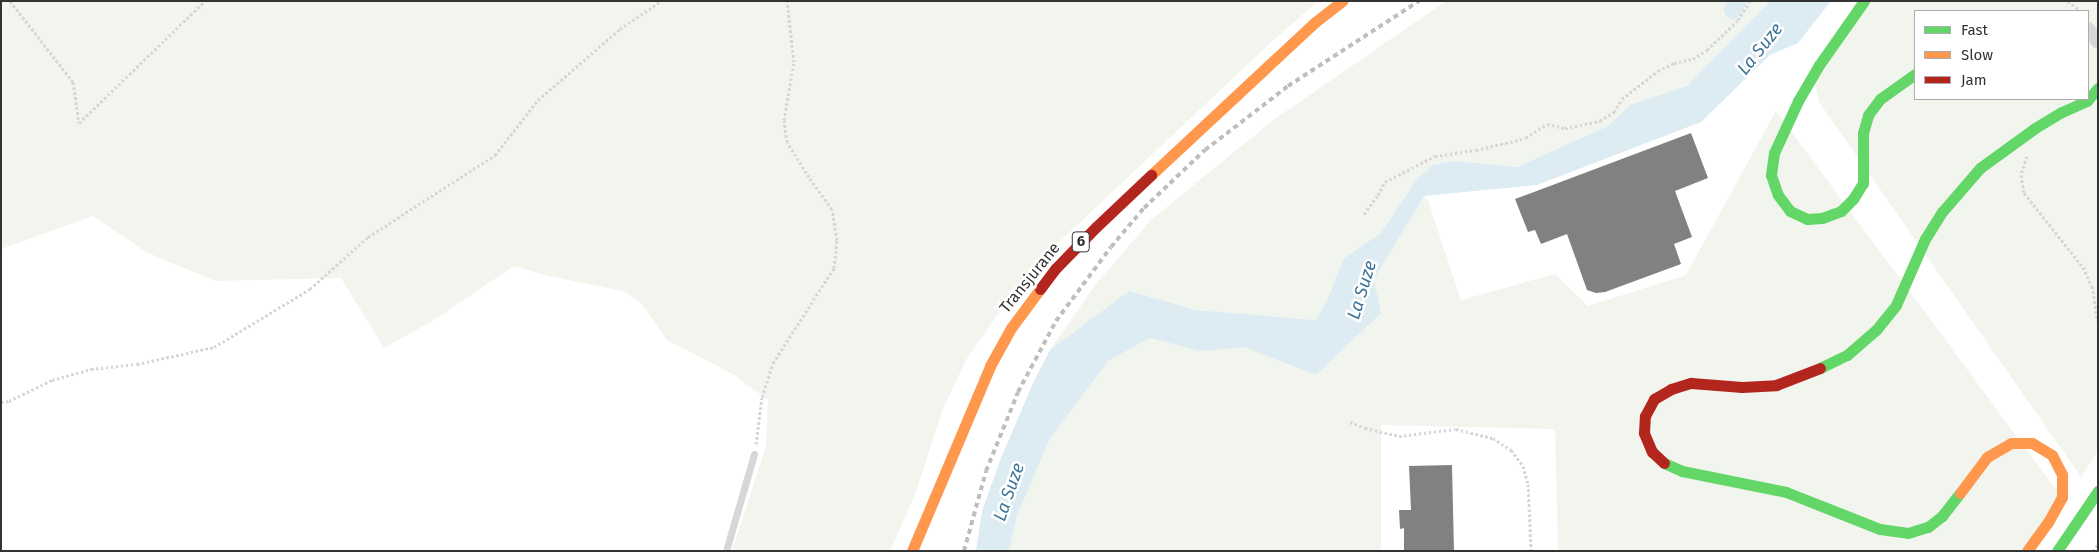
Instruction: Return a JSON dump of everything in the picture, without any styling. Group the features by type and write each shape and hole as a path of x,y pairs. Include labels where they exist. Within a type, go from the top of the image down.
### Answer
{"street":[{"name":"Transjurane","path":"912,551 990,366 1011,328 1056,268 1096,227 1314,23 1342,1"},
{"path":"1864,1 1819,65 1798,101 1774,153 1771,175 1778,195 1790,211 1807,219 1822,218 1841,211 1853,199 1863,183 1863,133 1868,115 1880,99 1896,85 1914,75"},
{"path":"2089,30 2098,42"},
{"path":"2089,99 2098,88"},
{"path":"2028,551 2062,497 2062,475 2052,455 2032,443 2011,443 1987,457 1942,516 1928,527 1908,533 1880,529 1786,492 1682,471 1666,465 1652,452 1644,433 1645,416 1654,399 1671,389 1691,383 1742,387 1776,385 1813,372 1847,355 1876,330 1896,305 1925,239 1942,212 1980,168 2035,128 2088,100"},
{"path":"2057,551 2098,491"}],"lane":[{"path":"726,551 754,454"}],"path":[{"path":"10,1 73,82 79,123 205,1"},
{"path":"1,402 9,401 52,380 91,369 137,364 214,347 310,289 368,237 495,155 538,100 620,29 661,1"},
{"path":"754,454 762,397 773,363 834,268 837,240 832,209 808,177 787,142 784,120 794,62 787,1"},
{"path":"1364,214 1385,182 1435,156 1476,150 1526,138 1547,124 1565,128 1600,121 1614,112 1622,99 1658,71 1674,63 1692,60 1707,50 1741,16 1750,1"},
{"path":"2068,1 2080,10"},
{"path":"2035,128 2021,175 2024,193 2083,267 2092,286 2098,322"},
{"path":"1350,422 1365,428 1399,436 1456,429 1493,438 1511,450 1523,466 1528,484 1531,551"},
{"path":"2093,551 2098,544"}],"shaded area":[{"path":"1,1 1318,1 1266,47 1038,262 1012,294 966,360 942,411 916,492 890,551 732,551 766,446 768,400 733,374 667,340 642,304 623,291 545,275 514,266 434,320 384,348 341,278 215,281 146,252 93,216 1,249"},
{"path":"1446,1 1770,1 1687,86 1630,105 1608,126 1516,167 1457,161 1417,179 1381,233 1343,259 1329,296 1316,320 1196,310 1129,291 1050,350 1096,284 1152,219 1272,121"},
{"path":"1857,1 2098,1 2098,451 2081,477 1819,102 1813,73"},
{"path":"1776,111 2063,499 2029,551 1558,551 1555,429 1381,425 1381,551 1009,551 1017,516 1050,438 1108,361 1150,338 1200,351 1244,346 1316,375 1381,313 1374,279 1424,196 1428,200 1461,300 1555,274 1588,306 1686,275"}],"water":[{"name":"La Suze","path":"1770,1 1831,1 1798,43 1770,55 1701,122 1537,185 1424,196 1374,279 1381,313 1316,375 1244,347 1200,351 1150,338 1108,361 1050,438 1017,516 1009,551 976,551 982,511 1001,458 1034,381 1050,350 1129,291 1196,310 1316,320 1329,296 1343,259 1381,233 1417,179 1433,165 1457,161 1517,167 1608,126 1630,105 1687,86"}],"building":[{"path":"1691,133 1708,178 1675,191 1692,237 1674,244 1681,264 1605,292 1596,293 1587,290 1567,234 1541,244 1535,230 1528,232 1515,199"},
{"path":"1452,465 1454,551 1404,551 1404,528 1400,529 1399,510 1411,510 1409,466"}],"waterway":[{"path":"1733,10 1738,1"}],"railway":[{"path":"964,551 986,471 1018,392 1056,321 1111,247 1144,208 1205,150 1288,86 1419,1"}],"traffic: fast":[{"path":"1864,1 1819,65 1798,101 1774,153 1771,175 1778,195 1790,211 1807,219 1822,218 1841,211 1853,199 1863,183 1863,133 1868,115 1880,99 1914,75"},
{"path":"2089,99 2098,88"},
{"path":"1820,368 1847,355 1876,330 1896,305 1925,239 1942,212 1980,168 2035,128 2088,100"},
{"path":"1664,463 1682,471 1786,492 1880,529 1908,533 1928,527 1942,516 1960,493"},
{"path":"2057,551 2098,491"}],"traffic: slow":[{"path":"1151,175 1314,23 1342,1"},
{"path":"912,551 990,366 1011,328 1040,289"},
{"path":"1960,493 1987,457 2011,443 2032,443 2052,455 2062,475 2062,497 2048,522 2027,551"}],"traffic: jam":[{"path":"1040,289 1056,268 1151,175"},
{"path":"1664,463 1652,452 1644,433 1645,416 1654,399 1671,389 1691,383 1742,387 1776,385 1820,368"}]}
